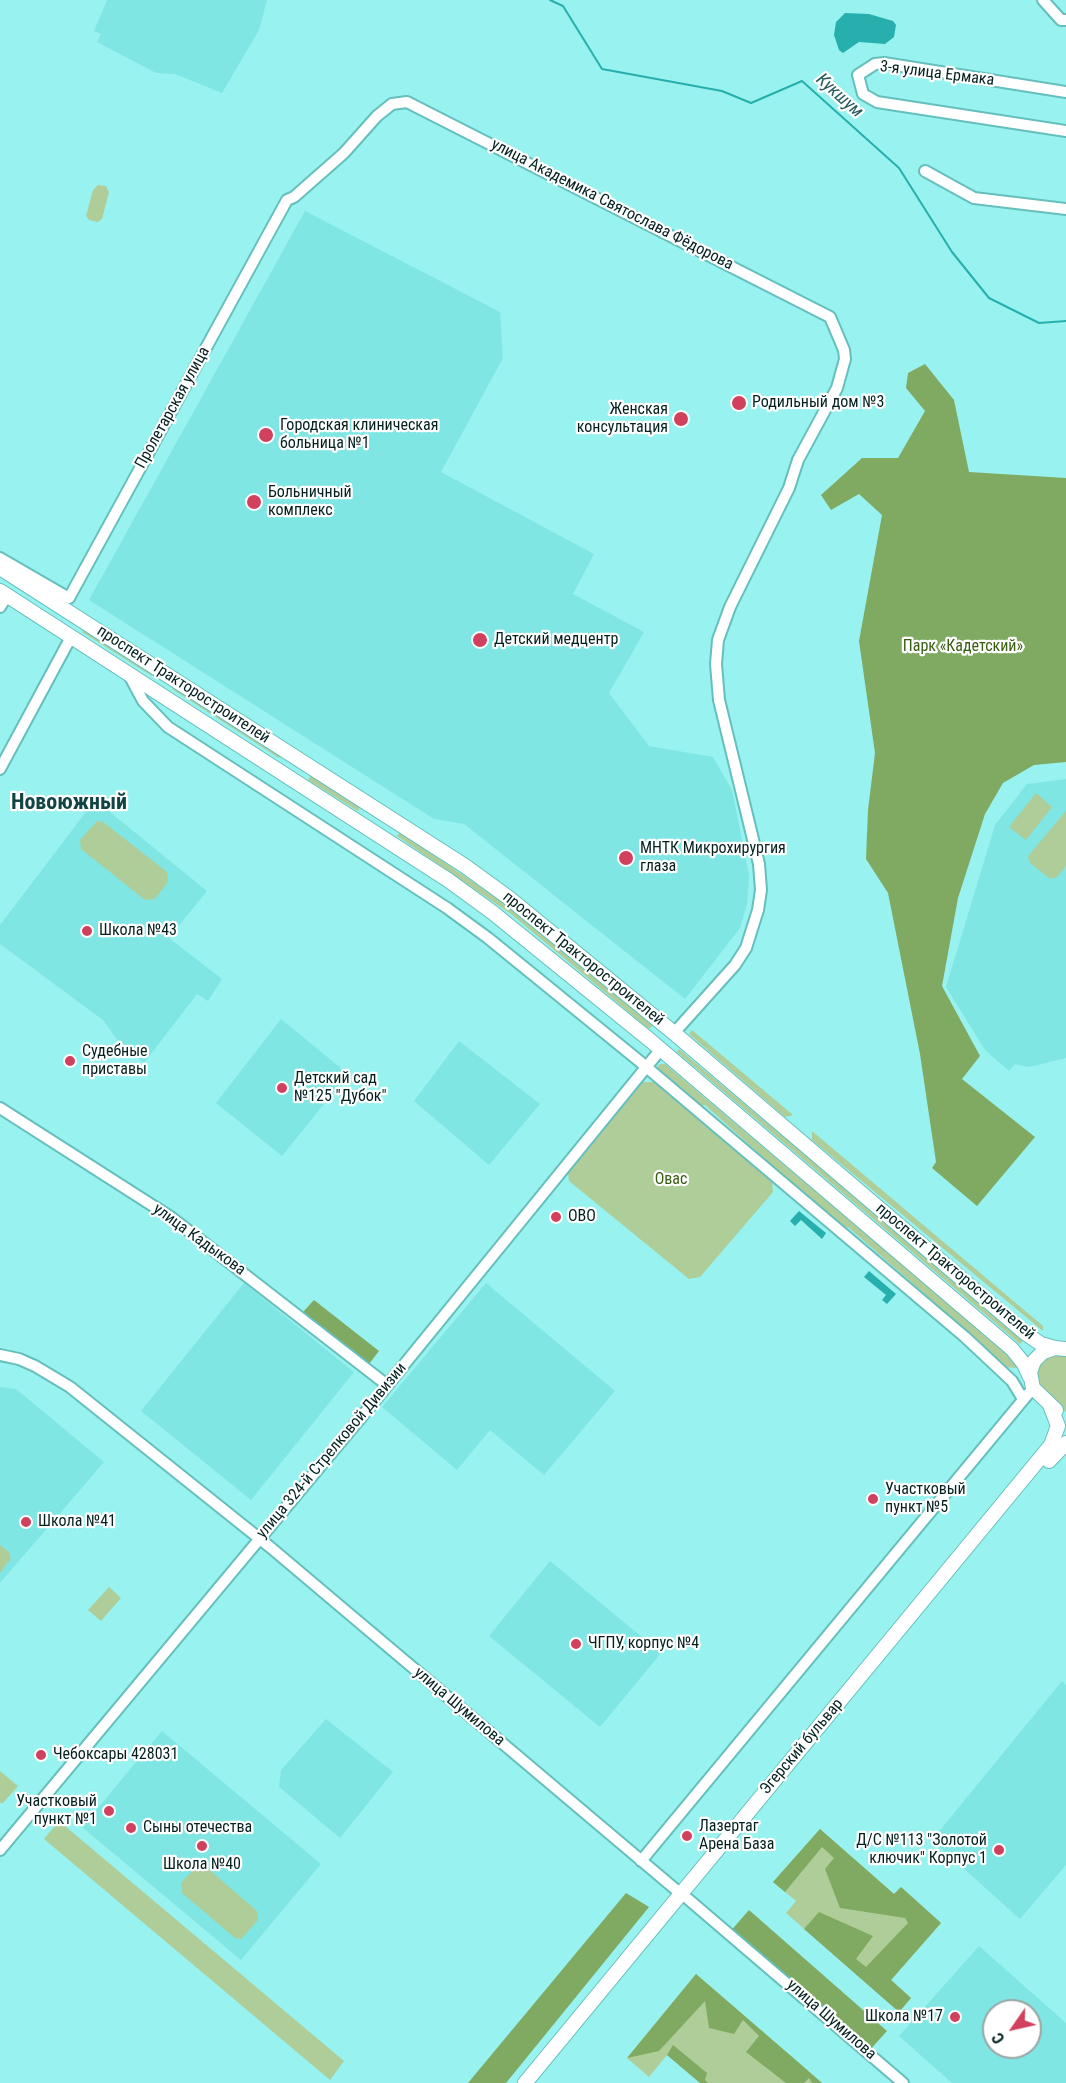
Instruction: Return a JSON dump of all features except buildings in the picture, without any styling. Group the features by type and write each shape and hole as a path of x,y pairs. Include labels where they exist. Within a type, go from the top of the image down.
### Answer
{"main road":[{"name":"проспект Тракторостроителей","path":"0,568 298,759 509,898 674,1033 1025,1333 1041,1344 1061,1348"},
{"name":"проспект Тракторостроителей","path":"23,583 2,598 71,637 154,690 382,837 492,912 661,1049 1012,1349 1032,1383 1050,1405 1066,1418"},
{"name":"проспект Тракторостроителей","path":"71,637 76,617"},
{"path":"154,690 165,673"},
{"path":"288,776 298,759"},
{"path":"382,837 392,820"},
{"path":"661,1049 674,1033"},
{"path":"1032,1383 1034,1362 1043,1352 1061,1348"},
{"name":"Эгерский бульвар","path":"525,2083 564,2042 942,1584 1055,1438 1057,1420 1050,1405"},
{"name":"Эгерский бульвар","path":"942,1584 1066,1443"},
{"name":"Эгерский бульвар","path":"536,2083 564,2042"}],"street":[{"path":"1043,0 1064,20"},
{"name":"3-я улица Ермака","path":"1066,92 884,63 875,64 858,75 863,94 877,102 1066,132"},
{"name":"улица Академика Святослава Фёдорова","path":"287,200 294,197 344,153 377,116 392,104 407,102 830,317 844,350 845,359 837,388 798,460 789,488 721,627 718,640 716,664 719,700 759,864 761,890 758,910 746,948 735,965 674,1033"},
{"path":"926,171 974,198 1066,209"},
{"name":"Пролетарская улица","path":"69,598 287,200"},
{"path":"0,558 20,567 69,598 76,617"},
{"path":"0,769 71,637"},
{"path":"129,675 143,701 168,727 447,908 488,938 646,1067 975,1345 1012,1382 1023,1399"},
{"name":"улица 324-й Стрелковой Дивизии","path":"0,1850 387,1385 661,1049"},
{"name":"улица Кадыкова","path":"0,1108 172,1218 387,1385"},
{"name":"улица Шумилова","path":"0,1355 36,1366 70,1387 259,1540 685,1896 903,2083"},
{"path":"641,1861 1023,1399 1032,1383"}],"shaded area":[{"path":"107,0 267,0 259,30 222,93 175,74 156,73 97,42 101,34 94,31"},
{"path":"845,13 869,14 893,21 896,25 894,37 885,44 859,42 843,53 839,50 834,35 836,22"},
{"name":"Больничный комплекс","path":"305,211 500,312 503,358 441,472 594,554 573,594 644,632 609,693 649,746 713,757 732,790 749,875 747,904 740,928 685,999 464,824 434,819 89,600"},
{"path":"1066,779 1066,1058 1029,1067 1015,1064 1009,1071 985,1050 946,987 995,825 1027,784"},
{"name":"Школа №43","path":"95,800 207,891 169,938 222,979 208,1001 197,994 144,1063 121,1045 103,1020 0,944 0,925"},
{"name":"Детский сад №125 \"Дубок\"","path":"281,1019 348,1074 282,1156 216,1103"},
{"path":"459,1041 540,1104 489,1165 414,1101"},
{"path":"799,1211 826,1233 822,1239 801,1220 795,1226 790,1221"},
{"path":"869,1271 896,1294 887,1304 882,1300 886,1295 864,1277"},
{"path":"244,1283 354,1372 251,1500 141,1411"},
{"path":"486,1283 615,1391 544,1475 490,1430 457,1470 382,1407"},
{"name":"Школа №41","path":"0,1387 16,1389 104,1462 0,1583"},
{"name":"ЧГПУ, корпус №4","path":"550,1561 661,1653 600,1727 489,1636"},
{"path":"1062,1681 1066,1685 1066,1865 1020,1919 932,1840"},
{"path":"326,1719 393,1772 340,1838 279,1787 281,1770"},
{"name":"Школа №40","path":"162,1731 321,1864 241,1960 82,1827"},
{"name":"Школа №17","path":"979,1946 1039,1999 982,1999 982,2059 1042,2059 1042,2002 1066,2023 1066,2083 952,2083 899,2036"}],"green space":[{"path":"98,185 106,186 109,192 102,219 98,222 89,220 86,216 93,190"},
{"name":"Парк «Кадетский»","path":"925,364 954,400 969,472 1066,478 1066,762 1034,765 1003,783 985,814 958,898 942,986 980,1056 962,1079 1035,1137 977,1206 932,1168 936,1162 920,1054 888,893 866,859 868,810 875,753 859,641 882,515 859,494 831,510 821,495 862,458 898,458 925,411 906,388 908,373"},
{"path":"85,628 154,672 152,676 82,632"},
{"path":"174,685 282,754 279,758 172,689"},
{"path":"311,775 361,806 358,811 308,780"},
{"path":"1036,793 1052,807 1026,840 1009,827"},
{"path":"1066,811 1066,866 1056,878 1049,878 1030,863 1028,856"},
{"path":"97,821 103,822 167,872 168,882 155,899 145,900 81,849 80,840"},
{"path":"400,832 514,910 653,1025 649,1029 511,914 397,836"},
{"path":"692,1030 793,1115 785,1117 689,1034"},
{"path":"679,1049 1024,1339 1020,1344 677,1052"},
{"path":"660,1064 665,1064 1010,1356 1017,1368 1004,1367 966,1334 966,1330 848,1227 843,1229 705,1105 699,1107 656,1069"},
{"name":"Овас","path":"643,1082 654,1082 772,1181 773,1192 700,1277 689,1279 569,1181 568,1173"},
{"path":"812,1131 1043,1326 1043,1331 812,1140"},
{"path":"314,1300 379,1351 369,1364 303,1312"},
{"path":"1055,1352 1066,1354 1066,1412 1039,1388 1036,1370 1039,1363"},
{"path":"0,1545 9,1552 11,1558 0,1573"},
{"path":"109,1587 121,1598 101,1621 88,1610"},
{"path":"0,1771 18,1786 2,1804 0,1802"},
{"path":"59,1821 344,2061 330,2080 44,1839"},
{"path":"820,1829 894,1894 901,1887 941,1923 891,1980 911,1998 899,2012 786,1913 796,1901 773,1882"},
{"path":"820,1829 894,1894 901,1887 941,1923 891,1980 911,1998 899,2012 804,1929 819,1912 873,1936 856,1959 866,1967 908,1923 905,1918 840,1908 825,1869 834,1858 822,1847 785,1892 773,1882"},
{"path":"198,1865 205,1866 257,1911 258,1920 241,1939 235,1938 182,1893 181,1883"},
{"path":"626,1893 649,1907 506,2083 468,2083"},
{"path":"749,1910 887,2031 868,2052 729,1933"},
{"path":"696,1974 822,2083 700,2083 667,2055 649,2077 627,2058"},
{"path":"696,1974 822,2083 812,2083 809,2078 804,2083 786,2083 746,2052 759,2036 743,2020 734,2034 709,2028 705,2001 659,2051 627,2058"},
{"path":"673,2045 707,2073 705,2080 708,2083 700,2083 667,2055"}],"waterway":[{"name":"Кукшум","path":"550,0 563,6 602,69 722,91 751,103 802,81 899,168 952,252 989,298 1039,323 1066,321"}],"place":[{"name":"Родильный дом №3","path":"739,403"},
{"name":"Женская консультация","path":"681,419"},
{"name":"Городская клиническая больница №1","path":"266,435"},
{"name":"Больничный комплекс","path":"254,502"},
{"name":"Детский медцентр","path":"480,640"},
{"name":"МНТК Микрохирургия глаза","path":"626,858"},
{"name":"Школа №43","path":"87,931"},
{"name":"Судебные приставы","path":"70,1061"},
{"name":"Детский сад №125 \"Дубок\"","path":"282,1088"},
{"name":"ОВО","path":"556,1217"},
{"name":"Участковый пункт №5","path":"873,1499"},
{"name":"Школа №41","path":"26,1522"},
{"name":"ЧГПУ, корпус №4","path":"576,1644"},
{"name":"Чебоксары 428031","path":"41,1755"},
{"name":"Участковый пункт №1","path":"109,1811"},
{"name":"Сыны отечества","path":"131,1828"},
{"name":"Лазертаг Арена База","path":"687,1836"},
{"name":"Школа №40","path":"202,1846"},
{"name":"Д/С №113 \"Золотой ключик\" Корпус 1","path":"999,1850"},
{"name":"Школа №17","path":"955,2017"}],"district":[{"name":"Новоюжный","path":"69,803"}]}
